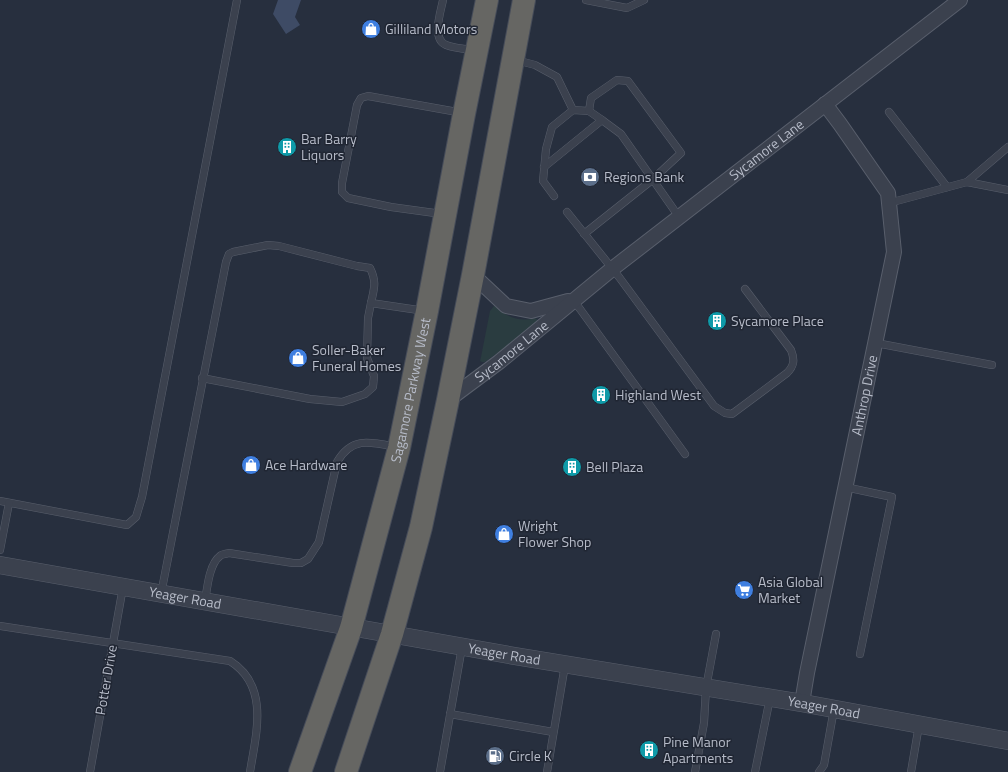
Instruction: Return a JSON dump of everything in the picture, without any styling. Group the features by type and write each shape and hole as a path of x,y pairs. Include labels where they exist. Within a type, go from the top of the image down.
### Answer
{"highway":[{"name":"Sagamore Parkway West","path":"300,772 351,628 399,448 487,0"},
{"path":"346,772 392,634 421,527 473,275 524,0"}],"street":[{"name":"Sycamore Lane","path":"448,400 499,362 572,300 960,0"},
{"name":"Anthrop Drive","path":"802,703 894,252 888,193 825,104"},
{"name":"Sycamore Lane","path":"473,275 506,306 531,311 572,300"},
{"name":"Yeager Road","path":"0,565 566,665 802,703 1008,741"}],"lane":[{"path":"0,501 127,525 136,517 142,497 237,0"},
{"path":"443,0 437,32 440,39 444,44 477,51"},
{"path":"586,0 627,8 644,0"},
{"path":"512,59 535,64 557,77 573,110"},
{"path":"584,234 652,180 681,153 628,81 617,80 591,98 588,111"},
{"path":"444,214 391,207 348,198 342,192 342,183 357,106 362,98 368,96 464,114"},
{"path":"554,196 543,181 546,149 552,127 573,110 588,111 621,134 679,217"},
{"path":"889,112 947,187"},
{"path":"544,167 602,120"},
{"path":"967,182 1008,147"},
{"path":"889,203 967,182 1008,190"},
{"path":"567,212 612,269 714,406 724,413 732,414 787,373 792,367 794,358 791,350 745,288"},
{"path":"161,594 202,378 226,262 229,254 268,245 370,268 375,284 368,318 367,358 374,376 373,387 365,394 342,402 310,399 202,378"},
{"path":"572,300 580,308 686,454"},
{"path":"371,303 427,311"},
{"path":"876,343 992,365"},
{"path":"205,602 211,572 214,563 220,556 229,553 293,563 301,563 308,559 319,542 337,462 341,455 348,449 355,444 369,441 399,448"},
{"path":"845,487 892,497 860,654"},
{"path":"0,550 9,503"},
{"name":"Potter Drive","path":"90,772 123,587"},
{"path":"0,626 230,661 242,670 254,690 257,702 258,721 250,772"},
{"path":"695,772 704,723 706,688 716,634"},
{"path":"440,772 462,647"},
{"path":"547,772 566,665"},
{"path":"756,772 770,698"},
{"path":"819,772 824,765 834,710"},
{"path":"450,714 553,732"},
{"path":"911,772 920,725"}],"shaded area":[{"path":"494,306 515,318 523,320 535,318 539,321 538,324 485,362 482,362 480,361 490,311"}],"water":[{"path":"278,0 301,0 295,17 300,25 286,34 273,14"}],"place":[{"name":"Gilliland Motors","path":"371,29"},
{"name":"Bar Barry Liquors","path":"287,147"},
{"name":"Regions Bank","path":"590,177"},
{"name":"Sycamore Place","path":"717,321"},
{"name":"Soller-Baker Funeral Homes","path":"298,358"},
{"name":"Highland West","path":"601,395"},
{"name":"Ace Hardware","path":"251,465"},
{"name":"Bell Plaza","path":"572,467"},
{"name":"Wright Flower Shop","path":"504,534"},
{"name":"Asia Global Market","path":"744,590"},
{"name":"Pine Manor Apartments","path":"649,750"},
{"name":"Circle K","path":"495,756"}]}
